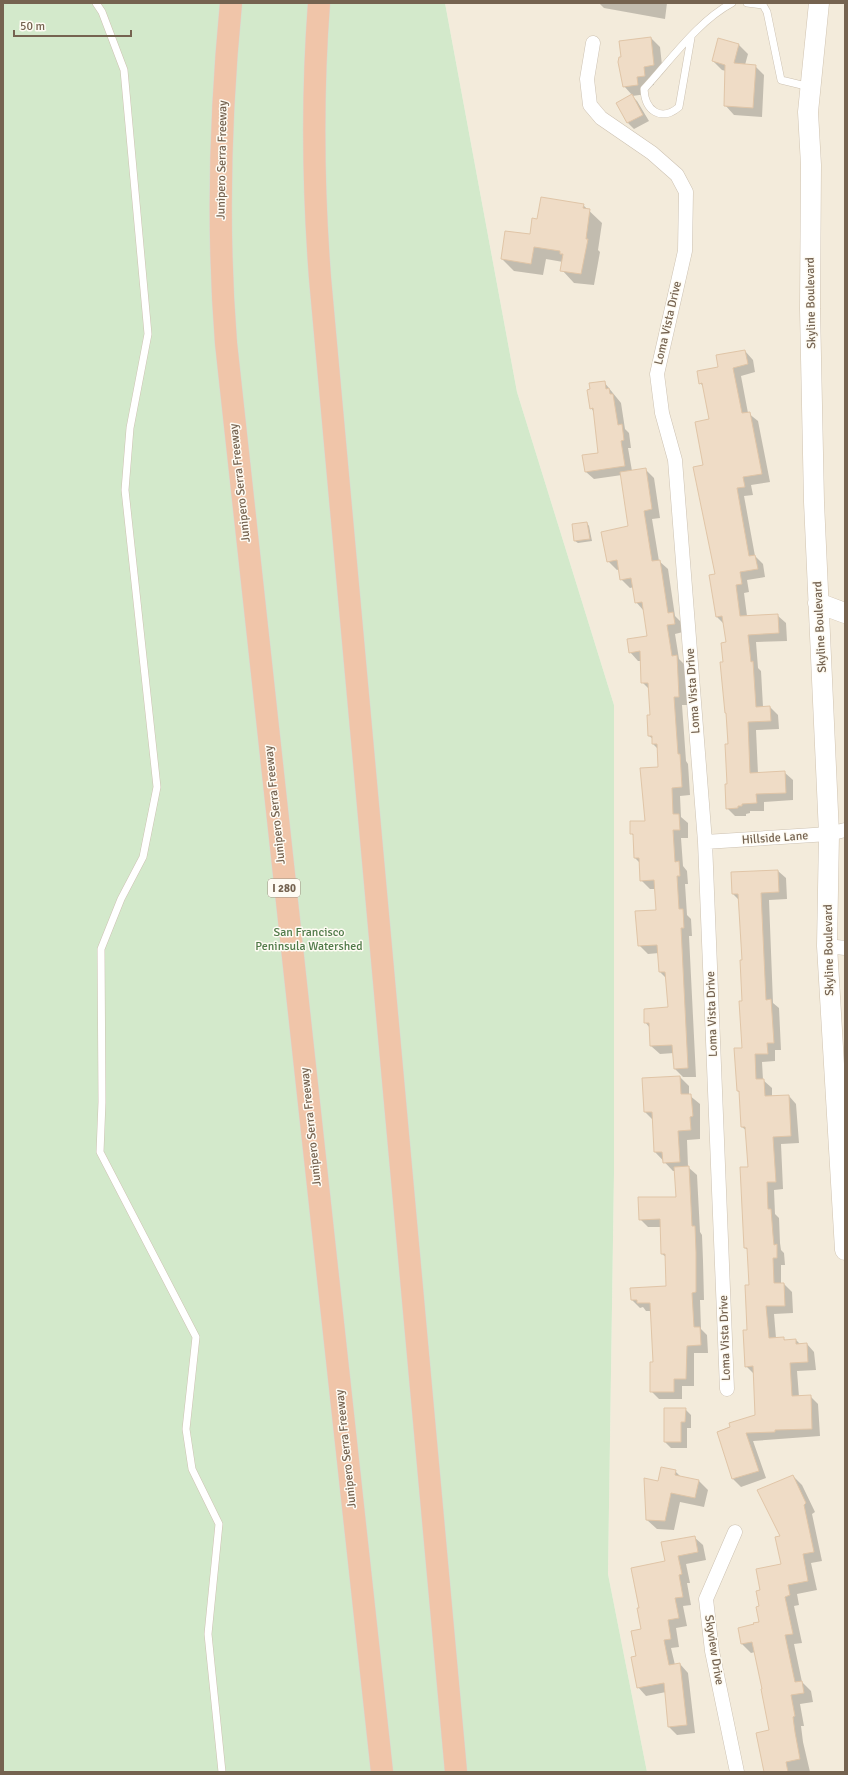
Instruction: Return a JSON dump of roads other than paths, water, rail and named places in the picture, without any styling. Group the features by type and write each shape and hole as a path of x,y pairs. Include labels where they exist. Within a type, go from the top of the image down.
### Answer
{"highway":[{"name":"Junipero Serra Freeway","path":"231,3 225,70 220,172 222,274 226,343 382,1772"},
{"path":"319,3 315,73 314,141 320,271 456,1772"}],"main road":[{"name":"Skyline Boulevard","path":"819,3 808,112 811,165 810,309 818,603 837,832 836,947 845,1250"},
{"path":"818,603 845,613"}],"street":[{"name":"Loma Vista Drive","path":"593,43 588,79 590,105 600,118 652,154 677,175 686,192 685,251 656,374 662,412 675,460 705,842 727,1389"},
{"name":"Hillside Lane","path":"705,842 837,832"},
{"name":"Skyview Drive","path":"735,1532 706,1599 712,1651 737,1772"}],"lane":[{"path":"96,3 102,12 124,70 148,334 130,428 125,490 158,787 143,857 121,899 101,949 102,1102 100,1152 196,1337 186,1429 192,1469 219,1524 208,1634 222,1772"},
{"path":"691,38 679,107 672,113 663,114 651,109 644,101 644,89 699,28 718,10 732,3"},
{"path":"748,3 763,5 767,12 780,80 810,87"}],"park label":[{"name":"San Francisco Peninsula Watershed","path":"309,939"}]}
